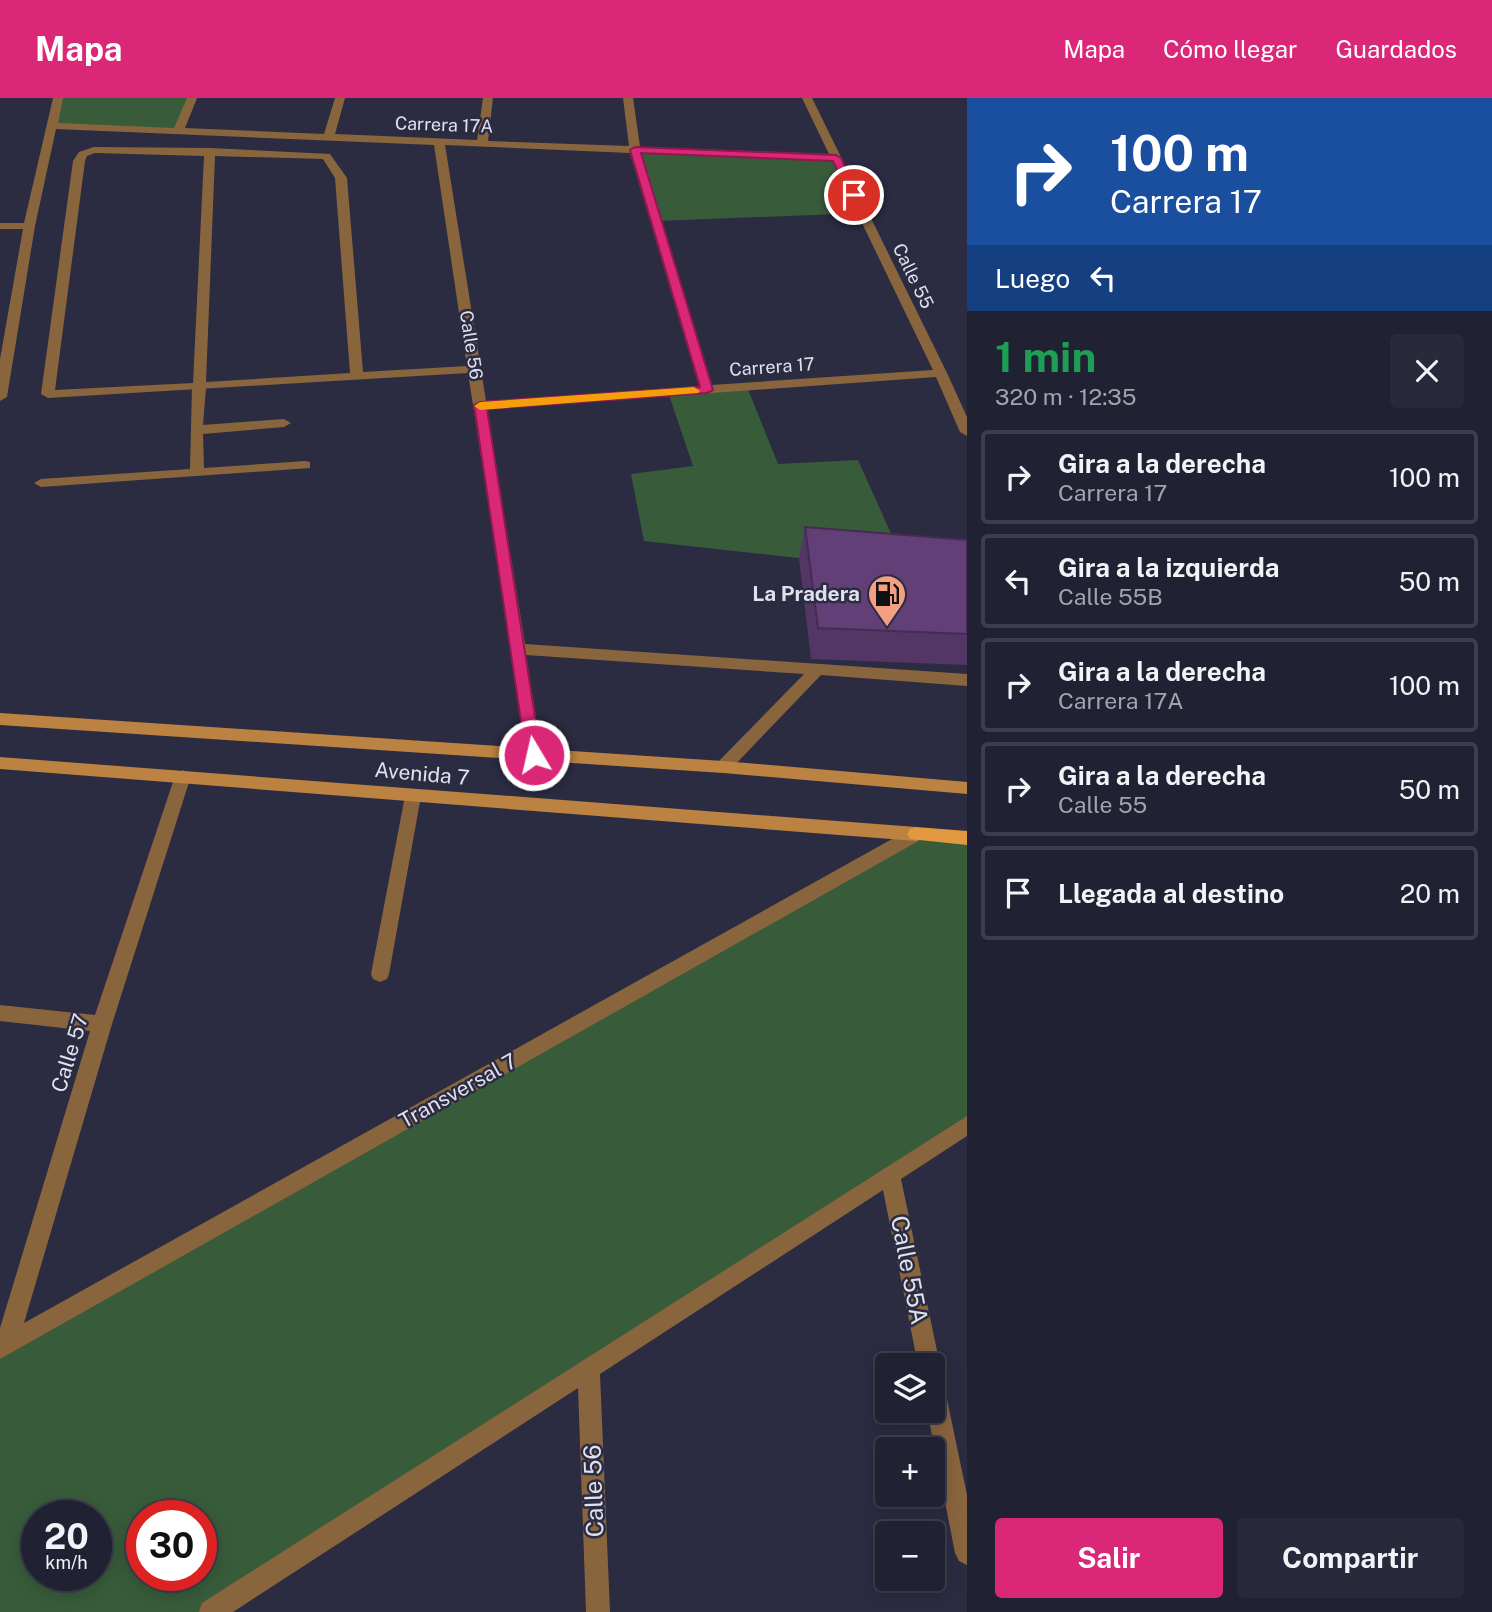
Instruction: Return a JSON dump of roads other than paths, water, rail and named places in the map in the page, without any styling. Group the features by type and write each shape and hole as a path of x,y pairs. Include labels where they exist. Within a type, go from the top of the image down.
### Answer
{"main road":[{"name":"Avenida 7","path":"0,719 723,767 967,788"},
{"name":"Avenida 7","path":"0,763 967,838"}],"street":[{"path":"0,397 29,226 58,98"},
{"path":"177,131 192,98"},
{"path":"329,138 341,98"},
{"path":"482,144 488,98"},
{"path":"628,98 635,150 707,390"},
{"name":"Calle 55","path":"807,98 967,432"},
{"name":"Carrera 17A","path":"51,126 836,158"},
{"name":"Calle 56","path":"439,142 534,755"},
{"path":"357,377 341,178 326,156 94,150 83,154 79,161 48,394 199,387 357,377 475,369"},
{"path":"197,472 196,430 210,151"},
{"path":"0,226 29,226"},
{"name":"Carrera 17","path":"480,405 941,373"},
{"path":"196,430 284,423"},
{"path":"41,483 305,465"},
{"path":"517,649 967,680"},
{"path":"723,767 816,671"},
{"name":"Calle 57","path":"3,1347 102,1024 183,776"},
{"path":"380,974 413,796"},
{"name":"Transversal 7","path":"3,1347 916,834"},
{"path":"0,1013 102,1024"},
{"path":"211,1612 967,1125"},
{"name":"Calle 55A","path":"890,1175 927,1353"},
{"name":"Calle 56","path":"589,1369 598,1612"},
{"path":"941,1423 967,1553"}],"place":[{"name":"La Pradera","path":"887,628"}]}
